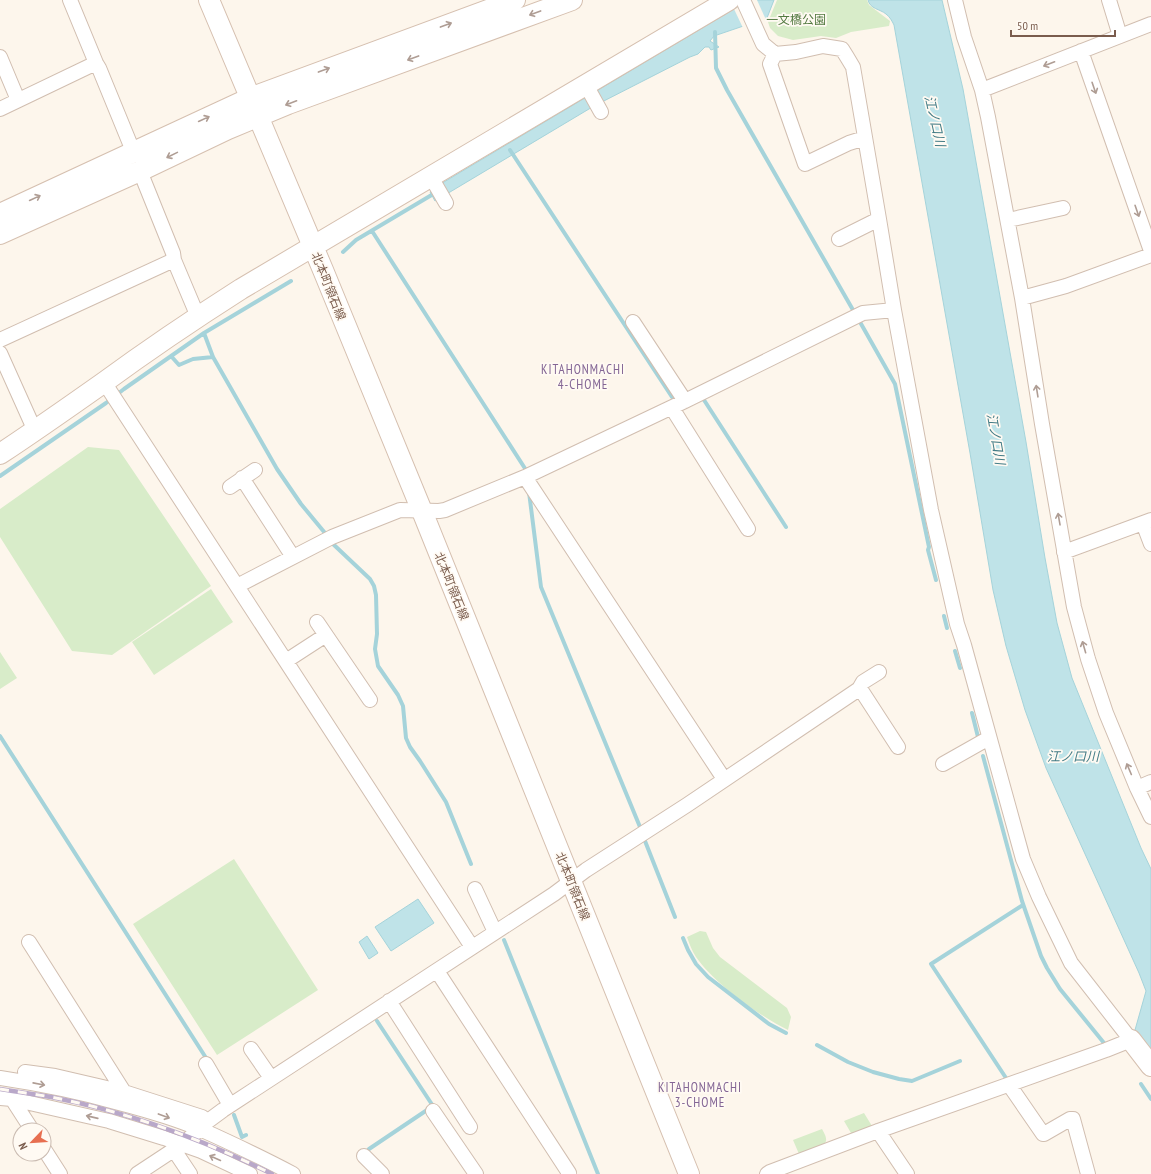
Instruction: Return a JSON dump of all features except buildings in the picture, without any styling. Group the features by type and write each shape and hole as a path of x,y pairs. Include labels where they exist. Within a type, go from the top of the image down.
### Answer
{"street":[{"path":"70,0 133,152"},
{"name":"北本町領石線","path":"209,0 313,246 422,511 689,1174"},
{"path":"0,214 250,98 515,0"},
{"path":"0,234 258,116 572,0"},
{"path":"955,0 964,37 982,90 1008,220 1074,607 1090,667 1106,713 1137,788 1151,817"},
{"path":"1109,0 1120,36"},
{"path":"0,454 35,431 111,393 198,317 241,289 313,246 433,181 588,88 739,1 763,44 775,54 796,52 823,46 842,49 853,68 894,310 931,510 957,624 1023,859 1039,897 1071,963 1151,1066"},
{"path":"982,90 1151,24"},
{"path":"1081,51 1151,251"},
{"path":"775,54 770,64 805,164 849,143 865,138"},
{"path":"0,57 18,100"},
{"path":"0,109 96,63"},
{"path":"588,88 601,112"},
{"path":"140,171 173,253 174,260 198,317"},
{"path":"433,181 446,203"},
{"path":"1008,220 1063,208"},
{"path":"838,239 879,219"},
{"path":"1022,298 1066,286 1151,255"},
{"path":"0,340 174,260"},
{"path":"237,586 332,537 400,510 445,510 525,477 672,408 863,313 894,310"},
{"path":"633,322 686,401"},
{"path":"0,353 35,431"},
{"path":"111,393 472,947"},
{"path":"672,408 748,529"},
{"path":"230,487 255,470"},
{"path":"525,477 724,779"},
{"path":"242,478 293,557"},
{"path":"1064,552 1147,522 1151,544"},
{"path":"317,622 370,700"},
{"path":"286,661 326,635"},
{"path":"137,1174 177,1147 230,1105 495,932 858,689 863,682 879,672"},
{"path":"858,689 864,693 898,748"},
{"path":"943,764 989,738"},
{"path":"1137,788 1151,782"},
{"path":"475,889 495,932"},
{"path":"29,942 124,1092"},
{"path":"436,971 568,1174"},
{"path":"389,1001 470,1127"},
{"path":"767,1174 878,1131 1131,1040"},
{"path":"251,1049 271,1078"},
{"path":"206,1064 230,1105"},
{"path":"25,1072 55,1076 124,1092 202,1117 202,1127"},
{"path":"0,1078 79,1092 202,1127 293,1174"},
{"path":"1008,1085 1043,1134 1070,1119 1073,1119 1088,1174"},
{"path":"6,1098 26,1122"},
{"path":"6,1098 109,1121 164,1138 177,1147 201,1151 250,1174"},
{"path":"433,1111 476,1174"},
{"path":"878,1131 907,1174"},
{"path":"177,1147 190,1174"},
{"path":"364,1156 382,1174"},
{"path":"52,1162 60,1174"}],"green space":[{"name":"一文橋公園","path":"777,0 867,0 869,5 890,21 889,26 851,32 836,38 821,36 793,40 778,36 770,28 768,22"},
{"path":"88,447 119,450 211,586 112,655 72,651 0,537 0,509"},
{"path":"211,589 233,622 154,675 132,642"},
{"path":"0,652 17,678 0,689"},
{"path":"234,859 318,990 217,1055 133,924"},
{"path":"700,931 706,932 713,948 720,957 787,1008 791,1017 788,1030 776,1024 738,998 714,978 704,967 695,955 687,937"},
{"path":"864,1113 872,1126 851,1133 844,1121"},
{"path":"822,1129 826,1139 824,1144 799,1154 793,1140"}],"water":[{"path":"757,0 774,0 767,18 714,36 710,41 719,47 711,50 709,47 705,47 698,54 594,106 435,201 430,192 444,182 734,9"},
{"name":"江ノ口川","path":"868,0 942,0 963,89 1057,623 1072,678 1141,848 1151,869 1151,1050 1135,1030 1146,991 1046,768 1025,710 1006,646 993,590 894,25 891,19 884,12 873,7"},
{"path":"418,899 434,923 391,951 375,927"},
{"path":"367,936 378,953 369,959 359,942"}],"pier":[{"path":"757,0 766,20 743,28 734,9"}],"waterway":[{"path":"715,32 716,68 727,90 853,310"},
{"path":"510,150 672,397"},
{"path":"343,252 356,240 435,193"},
{"path":"372,231 526,470"},
{"path":"0,476 204,333 291,281"},
{"path":"860,322 895,384 929,547 928,550 936,580"},
{"path":"204,333 213,357"},
{"path":"171,356 179,365 193,359 213,357 277,469 301,504 325,533"},
{"path":"704,400 786,527"},
{"path":"529,492 541,587 640,827"},
{"path":"333,544 370,579 374,586 376,595 377,634 375,649 378,666 398,695 403,706 406,738 410,747 446,802 471,864"},
{"path":"944,616 947,628"},
{"path":"955,651 960,668"},
{"path":"972,713 978,737"},
{"path":"0,736 208,1061"},
{"path":"983,756 1022,901 1041,956 1060,989 1104,1043"},
{"path":"645,841 675,917"},
{"path":"1006,1078 931,964 1023,905"},
{"path":"683,938 696,964 708,977 769,1024 786,1033"},
{"path":"504,940 598,1174"},
{"path":"369,1149 433,1106 377,1021"},
{"path":"817,1045 848,1062 873,1072 912,1081 960,1061"},
{"path":"1141,1084 1151,1099"},
{"path":"234,1115 242,1137 246,1135"}],"railway":[{"path":"0,1089 51,1097 108,1110 192,1138 272,1174"}],"district":[{"name":"KITAHONMACHI 4-CHOME","path":"583,376"},
{"name":"KITAHONMACHI 3-CHOME","path":"700,1094"}]}
